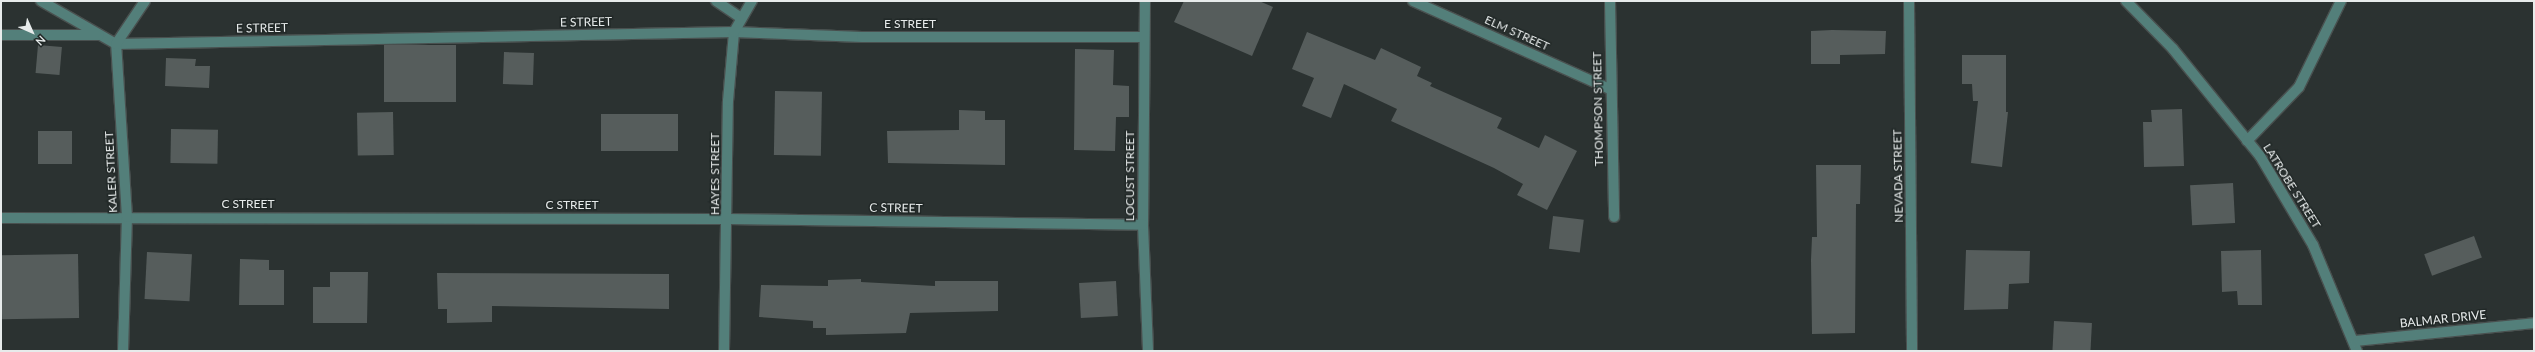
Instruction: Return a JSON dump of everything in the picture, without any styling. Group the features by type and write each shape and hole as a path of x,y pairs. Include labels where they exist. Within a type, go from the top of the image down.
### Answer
{"street":[{"path":"41,1 116,44 145,1"},
{"path":"716,1 741,18"},
{"name":"HAYES STREET","path":"724,351 728,219 728,101 734,32 752,1"},
{"name":"LOCUST STREET","path":"1145,1 1142,37 1143,225 1148,351"},
{"name":"ELM STREET","path":"1413,1 1610,89"},
{"name":"THOMPSON STREET","path":"1610,1 1610,89 1614,217"},
{"name":"NEVADA STREET","path":"1909,1 1912,351"},
{"name":"LATROBE STREET","path":"2126,1 2173,49 2247,142 2313,245 2356,346"},
{"path":"2247,142 2299,87 2341,1"},
{"name":"E STREET","path":"116,44 734,32 862,37 1142,37"},
{"path":"1,35 101,35"},
{"name":"KALER STREET","path":"116,44 127,217 123,351"},
{"name":"C STREET","path":"1,218 728,219 1143,225"},
{"name":"BALMAR DRIVE","path":"2356,346 2534,322"}],"building":[{"path":"1184,1 1259,1 1273,7 1252,56 1174,22"},
{"path":"1811,31 1886,31 1885,54 1840,55 1840,64 1811,64"},
{"path":"1307,32 1375,60 1381,48 1421,67 1417,76 1432,83 1430,86 1502,118 1497,128 1539,148 1545,135 1577,151 1547,210 1517,195 1523,184 1494,168 1391,121 1397,109 1344,84 1331,118 1302,106 1314,78 1292,69"},
{"path":"38,45 62,47 59,75 36,73"},
{"path":"384,45 456,45 456,102 384,102"},
{"path":"1075,49 1114,50 1113,85 1129,86 1129,117 1116,117 1115,151 1074,150"},
{"path":"504,52 534,53 533,85 503,84"},
{"path":"1962,55 2006,55 2006,112 2008,112 2002,167 1971,163 1978,101 1973,101 1972,84 1962,84"},
{"path":"166,58 196,59 195,66 210,66 209,88 165,86"},
{"path":"775,91 822,92 821,156 774,155"},
{"path":"2182,109 2184,166 2144,167 2143,122 2152,122 2151,110"},
{"path":"959,110 985,111 985,120 1005,120 1005,165 888,163 887,131 959,130"},
{"path":"393,112 394,155 358,156 357,113"},
{"path":"601,114 678,114 678,151 601,151"},
{"path":"171,129 218,130 217,164 170,163"},
{"path":"38,131 72,131 72,164 38,164"},
{"path":"1816,165 1861,165 1860,204 1856,204 1855,333 1812,334 1811,260 1812,237 1817,237"},
{"path":"2233,183 2235,223 2192,225 2190,185"},
{"path":"1553,216 1584,220 1580,253 1549,249"},
{"path":"2474,236 2482,258 2432,276 2424,254"},
{"path":"1966,250 2030,251 2029,283 2009,284 2008,309 1964,310"},
{"path":"2261,250 2262,305 2238,305 2237,291 2222,292 2221,251"},
{"path":"147,252 192,254 189,301 145,299"},
{"path":"78,254 79,318 2,319 1,255"},
{"path":"240,259 269,260 269,270 284,270 284,305 239,305"},
{"path":"330,272 368,272 367,323 313,323 313,287 330,287"},
{"path":"437,273 669,274 669,309 492,306 492,322 447,323 447,309 438,309"},
{"path":"861,279 861,282 935,286 935,281 998,281 998,311 910,313 906,333 826,335 826,328 813,328 813,321 759,317 761,285 828,286 828,280"},
{"path":"1116,281 1118,316 1081,318 1079,283"},
{"path":"2054,321 2092,323 2090,351 2052,351"}]}
